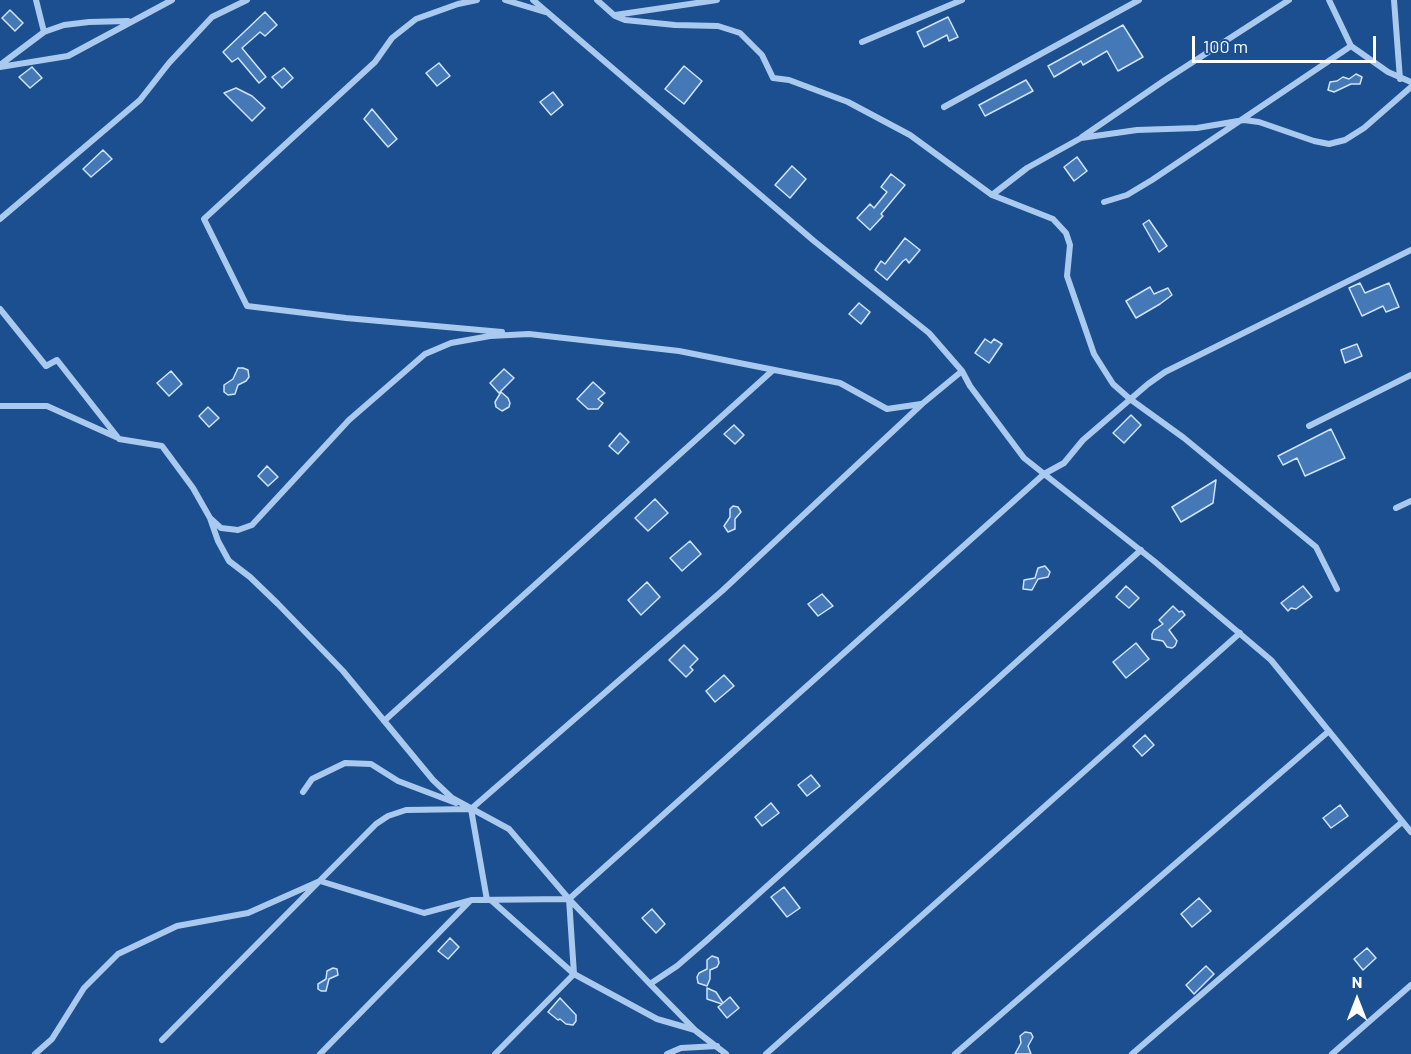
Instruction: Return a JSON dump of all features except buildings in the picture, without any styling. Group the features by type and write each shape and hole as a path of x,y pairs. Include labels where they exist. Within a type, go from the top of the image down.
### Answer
{"street":[{"path":"36,0 44,32"},
{"path":"0,66 68,56 172,0"},
{"path":"0,219 140,100 169,63 213,17 247,0"},
{"path":"477,0 426,15 408,25 392,38 375,62 204,219 247,306 679,351 840,383 887,409 922,404"},
{"path":"505,0 549,14"},
{"path":"533,0 814,241 929,333 962,371 970,386 1024,458 1141,550 1271,660 1411,832"},
{"path":"615,16 717,0"},
{"path":"862,42 962,0"},
{"path":"944,107 1139,0"},
{"path":"992,195 1027,168 1081,138 1165,80 1289,0"},
{"path":"1329,0 1351,46 1400,79 1411,82"},
{"path":"1394,0 1400,79"},
{"path":"599,1 615,16 625,21 718,26 740,33 762,55 773,78 789,80 848,102 910,135 992,195 1053,219 1066,233 1070,244 1067,276 1094,354 1113,384 1184,438 1316,547 1337,589"},
{"path":"0,66 44,32 64,25 89,21 131,21"},
{"path":"1104,202 1127,195 1144,185 1351,46"},
{"path":"1081,138 1137,130 1197,128 1244,120 1258,122 1329,144 1345,140 1364,128 1411,87"},
{"path":"488,900 569,898 1044,474 1064,463 1083,440 1165,372 1411,250"},
{"path":"0,309 46,366 57,360 119,439"},
{"path":"210,518 221,528 238,530 252,525 349,420 425,354 451,343 490,336 529,334"},
{"path":"384,721 772,371"},
{"path":"162,1040 376,824 388,816 406,810 471,809 722,591 922,404 962,371"},
{"path":"1309,426 1411,375"},
{"path":"0,406 47,406 119,439 162,446 193,488 210,518 218,541 229,561 250,577 278,604 343,671 433,780 452,798 509,829 569,898 650,984 696,1030 726,1054"},
{"path":"1396,508 1411,501"},
{"path":"650,984 677,966 706,941 1141,550"},
{"path":"766,1054 1240,633"},
{"path":"955,1054 1329,731"},
{"path":"303,792 312,779 345,763 371,764 398,781 471,809"},
{"path":"471,809 488,900"},
{"path":"1132,1054 1402,822"},
{"path":"35,1054 52,1039 84,988 118,954 177,926 248,913 320,880 424,913 482,898 492,901 574,974 657,1019 696,1030"},
{"path":"495,1054 574,974 569,898"},
{"path":"320,1054 472,900"},
{"path":"1332,1054 1411,985"},
{"path":"667,1054 681,1048 717,1046"}]}
